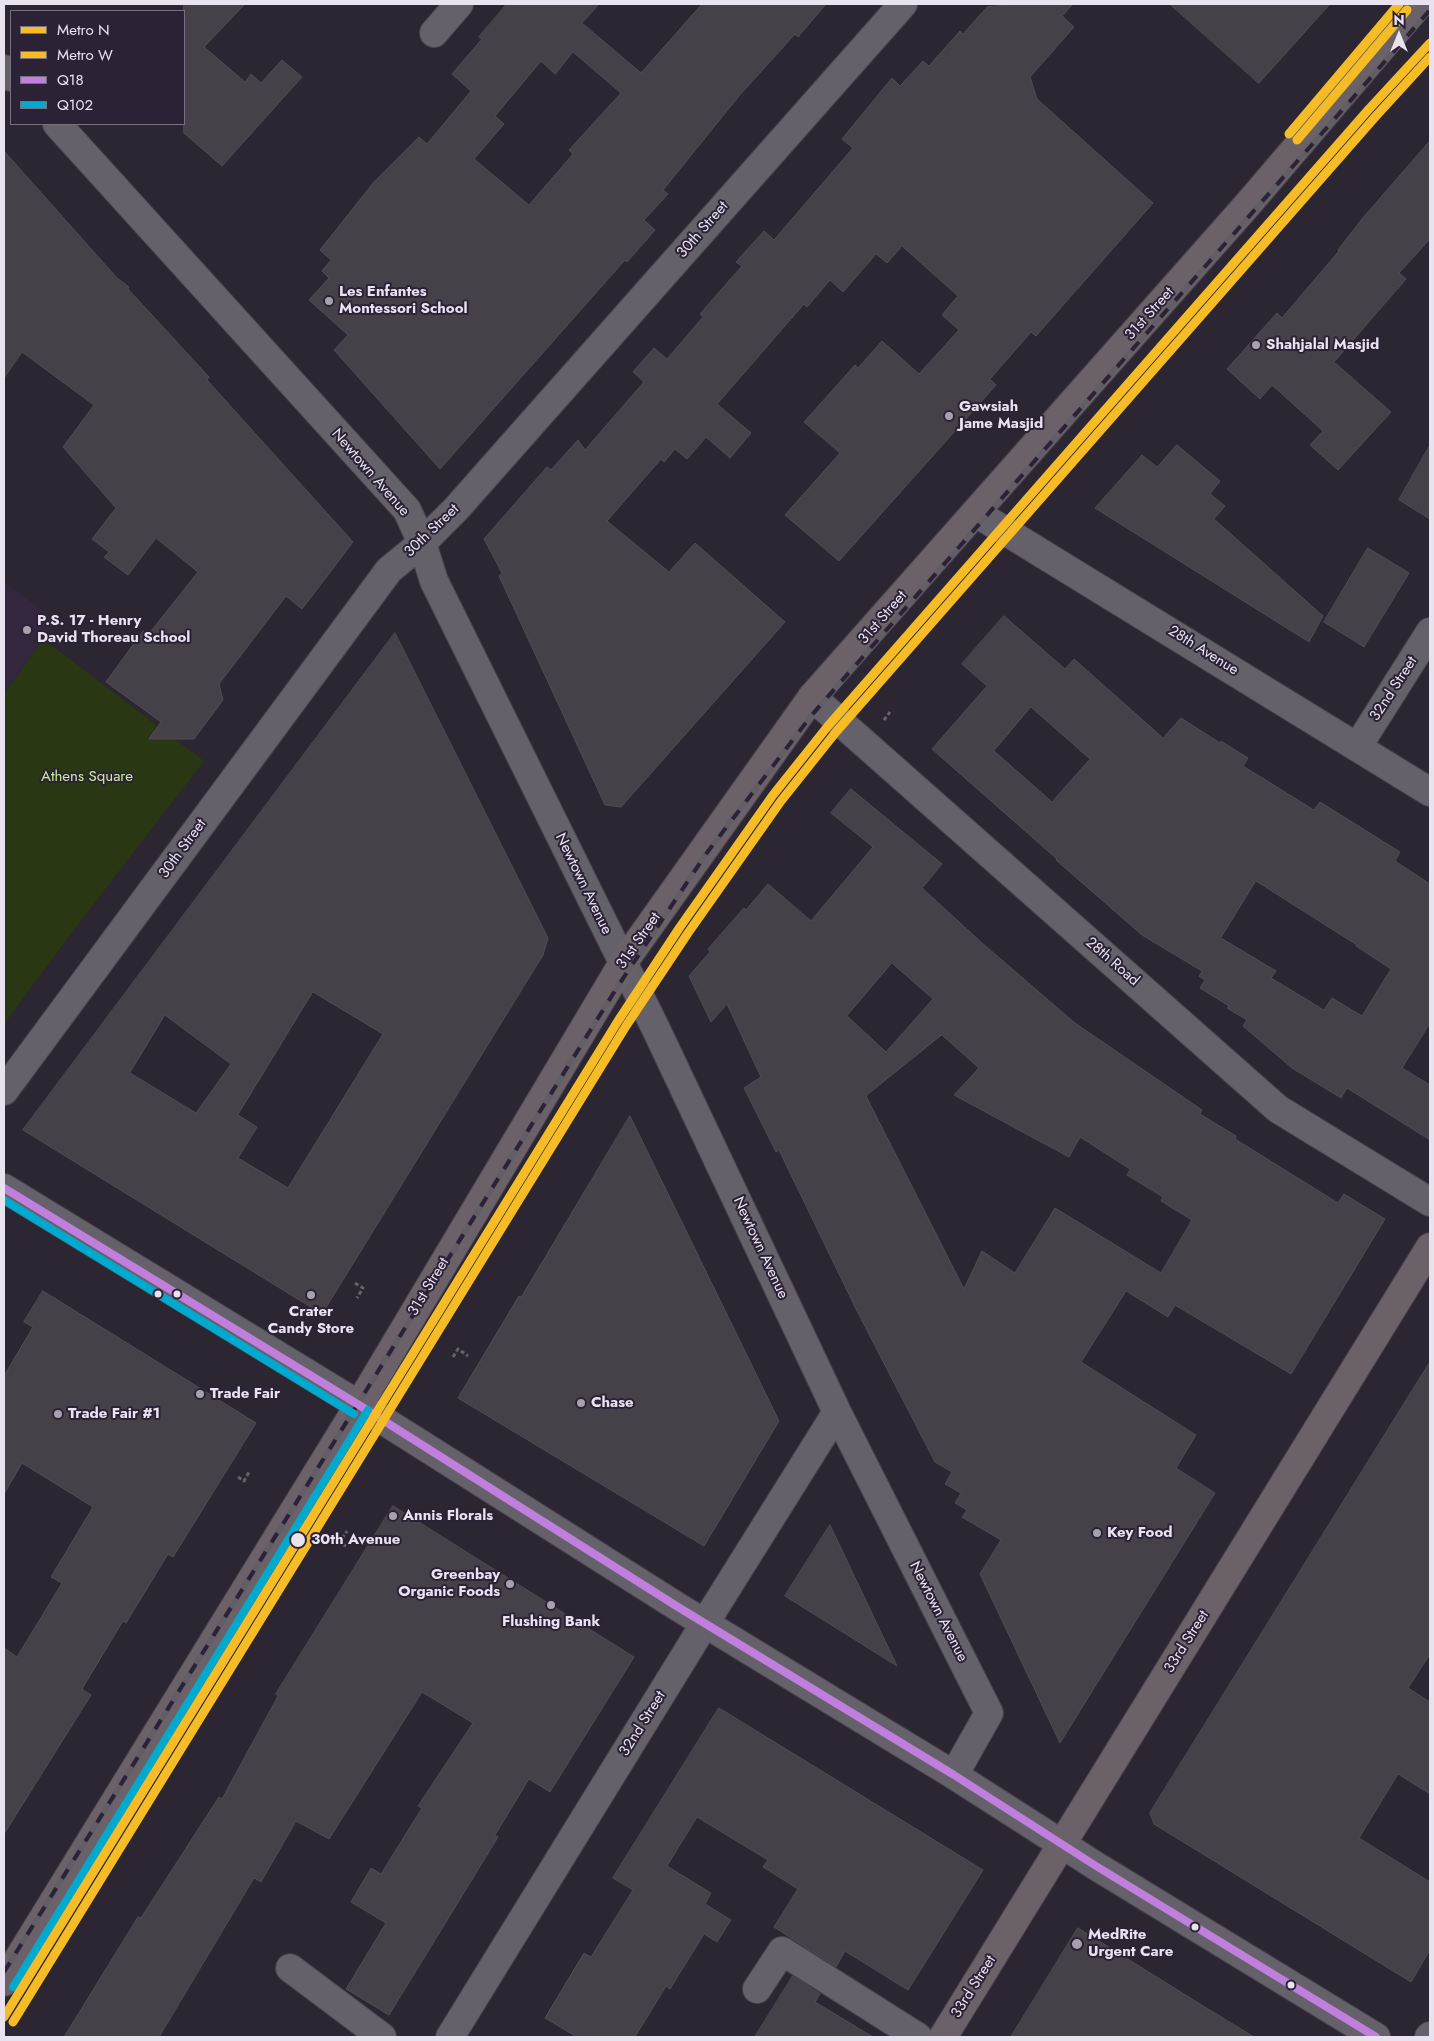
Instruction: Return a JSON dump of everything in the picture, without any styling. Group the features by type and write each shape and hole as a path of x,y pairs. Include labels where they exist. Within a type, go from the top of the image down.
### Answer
{"main road":[{"name":"31st Street","path":"4,1982 359,1405 622,963 812,697 1248,203 1419,4"},
{"name":"33rd Street","path":"943,2037 1430,1247"}],"street":[{"path":"434,33 459,4"},
{"name":"30th Street","path":"4,1091 390,570 422,544 462,502 903,4"},
{"name":"Newtown Avenue","path":"57,125 407,510 422,544 434,581 622,963 655,1026 837,1412 989,1713 954,1775"},
{"name":"28th Avenue","path":"976,513 1430,792"},
{"name":"32nd Street","path":"1358,746 1430,632"},
{"name":"28th Road","path":"812,697 1278,1109 1430,1202"},
{"path":"4,1188 359,1405 705,1623 1376,2037"},
{"name":"32nd Street","path":"450,2037 837,1412"},
{"path":"757,1989 782,1951 918,2037"},
{"path":"290,1968 382,2037"}],"path":[{"path":"355,1283 362,1288 357,1298"},
{"path":"453,1357 458,1349 468,1356"},
{"path":"238,1476 244,1481 249,1472"},
{"path":"346,1546 339,1543 347,1530"}],"shaded area":[{"name":"P.S. 17 - Henry David Thoreau School","path":"4,582 56,621 4,693"}],"green space":[{"name":"Athens Square","path":"43,639 204,761 4,1024 4,694"}],"building":[{"path":"184,4 245,4 204,47 245,82 251,74 261,83 282,60 302,77 222,166 184,133"},
{"path":"507,4 599,4 582,23 641,73 702,4 826,4 798,37 795,34 739,96 663,190 668,194 644,220 655,230 627,262 625,260 440,469 334,350 348,335 309,300 329,278 322,271 331,260 320,250 374,182 419,137 427,144 471,91 452,74 482,39 479,37","holes":["573,52 621,93 569,150 573,154 529,205 474,159 504,124 495,116 541,61 555,74"]},
{"path":"1022,4 1073,4 1062,16 1074,27 1030,77 1037,99 1153,203 1036,336 1031,332 990,379 996,385 839,561 785,515 840,453 804,422 855,365 858,368 882,341 919,374 959,330 942,315 958,296 902,246 887,263 876,254 843,292 830,280 807,307 804,304 717,404 751,433 730,458 706,437 687,459 675,449 664,462 661,459 607,521 669,572 695,543 785,622 621,807 605,805 499,576 502,573 484,539 547,467 551,470 578,440 585,450 644,382 633,372 654,348 667,359 703,317 700,314 742,266 736,262 764,231 774,240 853,148 842,139 892,78 900,86 923,61 929,66 960,31 963,34 987,7"},
{"path":"1170,4 1330,4 1259,83"},
{"path":"1430,141 1430,239 1399,273 1406,279 1334,362 1391,412 1338,470 1310,445 1323,431 1272,385 1260,399 1227,369 1277,313 1282,318 1339,251 1362,219"},
{"path":"4,151 117,278 129,287 128,289 209,377 207,380 353,542 302,609 286,596 219,684 223,700 194,739 149,739 161,722 106,682 143,631 148,635 198,572 156,538 128,575 104,557 109,552 92,539 116,508 63,447 94,405 22,352 4,378"},
{"path":"1177,445 1220,481 1210,494 1225,506 1214,519 1323,616 1309,642 1095,508 1142,455 1157,467"},
{"path":"1430,445 1430,519 1399,500"},
{"path":"1368,548 1409,573 1364,647 1324,622"},
{"path":"1004,616 1065,669 1074,659 1163,738 1181,718 1248,758 1243,766 1314,810 1320,802 1400,852 1395,861 1430,884 1430,1023 1402,1068 1430,1085 1430,1140 1347,1088 1341,1098 1292,1068 1243,1026 1247,1020 1200,988 1205,980 1199,976 1202,971 1142,935 932,749 987,686 962,664","holes":["1031,707 1090,759 1052,802 994,751","1256,881 1357,945 1391,969 1362,1016 1332,998 1324,1010 1271,978 1276,971 1221,938"]},
{"path":"395,633 548,938 543,955 322,1314 23,1130","holes":["313,992 383,1034 288,1188 238,1158 257,1127 238,1115","165,1015 231,1064 196,1113 130,1073"]},
{"path":"851,789 942,864 922,888 982,943 1075,1023 1202,1110 1200,1114 1236,1136 1235,1139 1338,1203 1344,1194 1385,1219 1291,1374 1175,1305 1168,1317 1126,1291 1081,1362 1196,1435 1176,1468 1215,1493 1060,1743 980,1574 1001,1540 962,1517 967,1510 955,1503 961,1493 945,1484 952,1472 935,1462 856,1309 779,1150 776,1152 744,1088 761,1077 727,1004 711,1022 689,976 710,952 708,949 768,884 811,921 873,847 831,813","holes":["892,963 933,999 886,1052 847,1016","942,1035 979,1068 954,1095 1069,1157 1080,1137 1130,1169 1127,1175 1163,1197 1161,1201 1192,1220 1161,1273 1055,1208 1015,1273 982,1251 964,1289 866,1096"]},
{"path":"630,1116 779,1421 704,1546 458,1398"},
{"path":"43,1291 256,1423 173,1557 168,1554 126,1623 123,1621 82,1689 91,1695 4,1834 4,1648 17,1657 62,1583 51,1577 93,1507 22,1463 4,1494 4,1376 33,1327 24,1322"},
{"path":"1430,1362 1430,1654 1408,1688 1430,1702 1430,1794 1398,1774 1359,1838 1430,1882 1430,1950 1411,1982 1154,1824 1150,1813"},
{"path":"393,1506 634,1657 550,1792 529,1779 495,1835 498,1837 389,2015 346,1989 386,1923 351,1902 371,1868 381,1874 422,1808 418,1806 473,1723 422,1692 329,1839 296,1821 261,1882 254,1878 159,2037 64,2037 138,1917 141,1918 219,1797 222,1799 278,1696 276,1694"},
{"path":"830,1525 897,1666 785,1596"},
{"path":"719,1708 983,1870 908,1990 845,1951 836,1967 774,1927 798,1889 763,1867 768,1860 697,1817 667,1866 711,1893 705,1904 731,1920 717,1942 704,1934 670,1989 666,1986 635,2037 577,2037 545,2018 584,1953 591,1957 633,1890 613,1878"},
{"path":"1078,1928 1200,2004 1254,2037 1011,2037"},
{"path":"793,1976 820,1994 815,2002 873,2037 755,2037"}],"railway":[{"path":"4,1972 618,986 706,854 811,716 1430,10"}],"metro line":[{"name":"N","path":"1289,134 1399,4"},
{"name":"W","path":"1297,140 1407,10"},
{"name":"N","path":"4,2017 618,1021 680,927 773,795 828,726 1369,109 1430,43"},
{"name":"W","path":"13,2022 626,1026 688,933 781,801 836,732 1376,116 1430,57"}],"transit line":[{"name":"Q18","path":"4,1188 359,1405 678,1607 954,1775 1096,1866 1376,2037"},
{"name":"Q102","path":"4,1200 354,1414"},
{"name":"Q102","path":"13,1987 368,1410"}],"place":[{"name":"Les Enfantes Montessori School","path":"329,301"},
{"name":"Shahjalal Masjid","path":"1256,345"},
{"name":"Gawsiah Jame Masjid","path":"949,416"},
{"name":"P.S. 17 - Henry David Thoreau School","path":"27,630"},
{"name":"Crater Candy Store","path":"311,1295"},
{"name":"Trade Fair","path":"200,1394"},
{"name":"Chase","path":"581,1403"},
{"name":"Trade Fair #1","path":"58,1414"},
{"name":"Annis Florals","path":"393,1516"},
{"name":"Key Food","path":"1097,1533"},
{"name":"30th Avenue","path":"298,1540"},
{"name":"Greenbay Organic Foods","path":"510,1584"},
{"name":"Flushing Bank","path":"551,1605"},
{"name":"MedRite Urgent Care","path":"1077,1944"}]}
